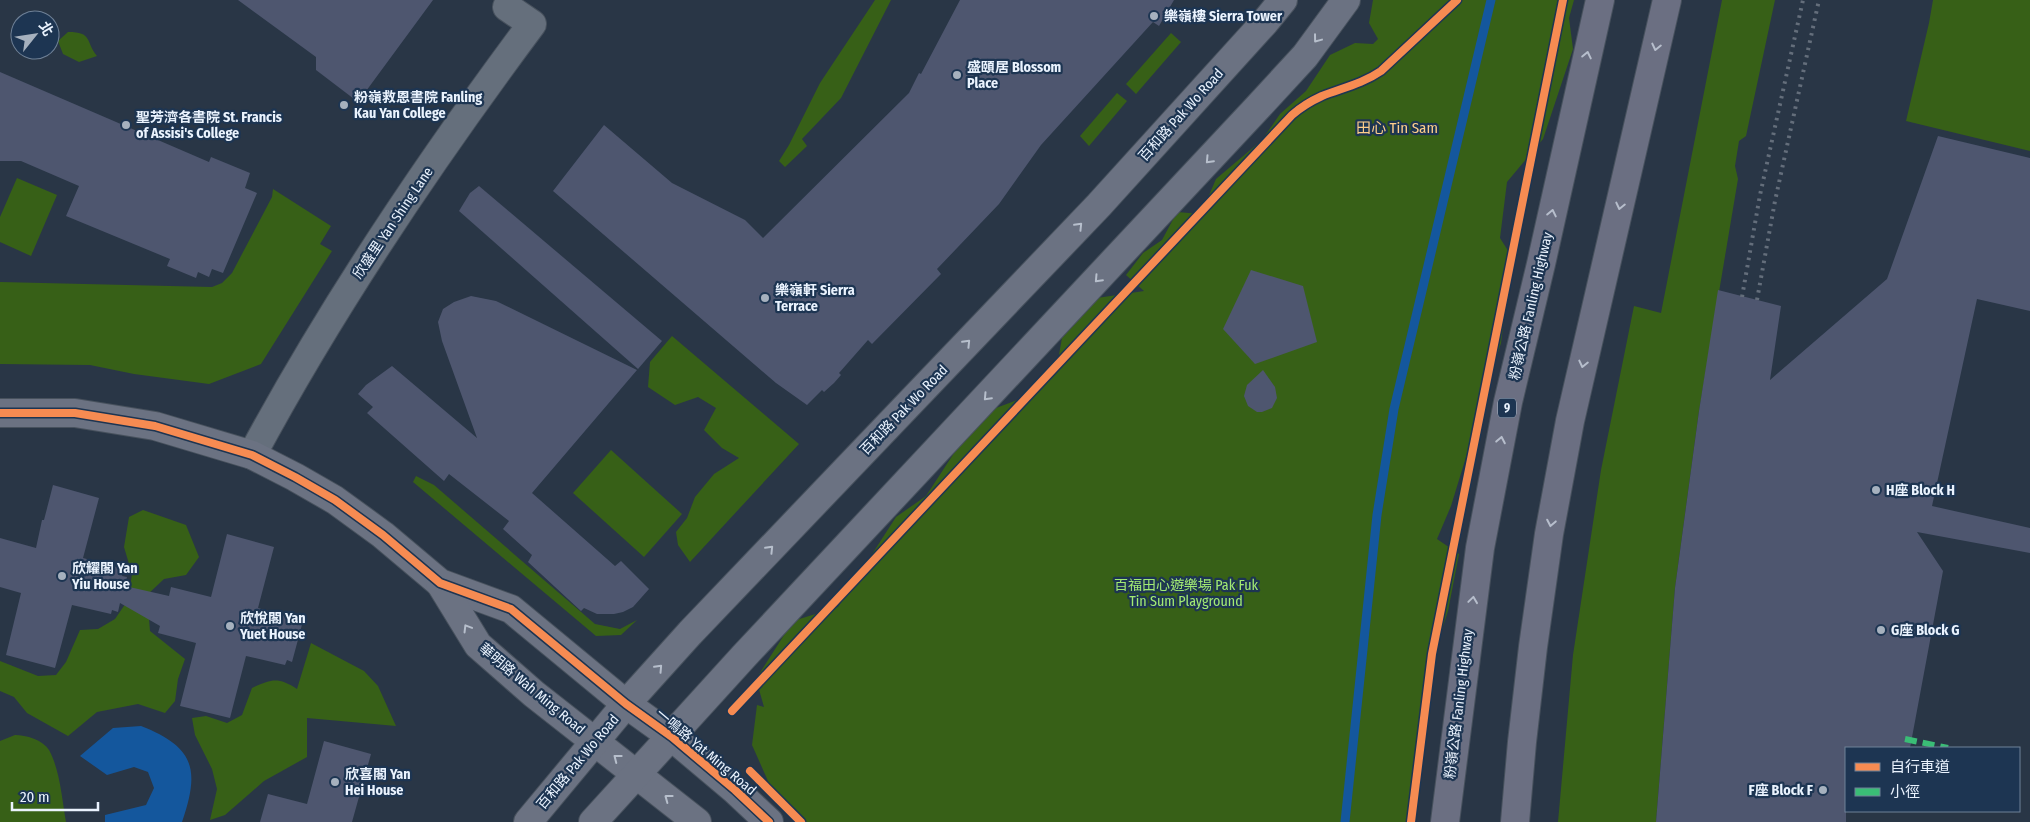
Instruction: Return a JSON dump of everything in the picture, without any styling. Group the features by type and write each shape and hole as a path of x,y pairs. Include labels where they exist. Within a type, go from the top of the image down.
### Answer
{"highway":[{"name":"粉嶺公路 Fanling Highway","path":"1445,822 1480,548 1508,402 1600,0"},
{"path":"1515,822 1528,685 1549,534 1572,412 1667,0"}],"main road":[{"name":"百和路 Pak Wo Road","path":"528,822 626,704 697,626 1099,205 1283,0"},
{"path":"593,822 638,775 750,650 1305,56 1346,0"},
{"name":"華明路 Wah Ming Road","path":"0,413 75,412 155,426 252,455 295,477 335,500 382,535 440,583 478,645 534,694 638,775"},
{"name":"華明路 Wah Ming Road","path":"440,583 511,609 626,704"},
{"name":"一鳴路 Yat Ming Road","path":"626,704 672,737 735,790 769,822"},
{"path":"638,775 697,822"}],"street":[{"name":"欣盛里 Yan Shing Lane","path":"252,455 287,390 414,188 532,24 507,7"}],"green space":[{"path":"875,0 891,0 841,98 802,139 807,146 785,167 779,161 820,83"},
{"name":"百福田心遊樂場 Pak Fuk Tin Sum Playground","path":"1373,0 1574,0 1569,18 1573,49 1543,139 1507,182 1500,238 1512,257 1501,343 1451,506 1437,539 1459,554 1448,611 1429,670 1417,772 1416,822 805,822 772,790 752,745 757,705 764,707 756,679 793,621 838,607 896,517 926,496 958,447 996,408 1025,397 1058,360 1062,338 1097,298 1144,291 1126,275 1143,253 1162,240 1177,212 1201,214 1216,179 1262,140 1280,114 1306,91 1330,55 1355,43 1373,44 1378,39 1369,23"},
{"path":"1722,0 1775,0 1746,136 1739,141 1735,166 1738,179 1699,411 1675,588 1656,822 1558,822 1573,655 1601,470 1634,306 1661,313"},
{"path":"1933,0 2030,0 2030,151 1906,121"},
{"path":"68,32 81,34 87,38 97,56 79,62 63,54 60,39"},
{"path":"1171,33 1181,42 1136,94 1126,84"},
{"path":"1117,93 1127,101 1089,146 1080,136"},
{"path":"17,178 57,195 31,256 0,242 0,217"},
{"path":"273,189 331,226 320,244 332,251 261,364 209,384 134,374 90,365 0,364 0,282 212,287 222,283 232,273 272,197"},
{"path":"672,336 799,444 690,562 678,545 676,532 687,518 695,497 714,474 739,458 722,448 704,430 716,408 698,397 675,405 648,387 650,362"},
{"path":"611,450 682,514 644,557 573,493"},
{"path":"416,476 434,485 595,624 620,629 637,620 621,635 596,636 413,482"},
{"path":"143,510 186,525 199,557 186,575 164,579 147,595 150,631 185,659 178,679 175,701 165,713 138,704 97,712 68,736 27,713 14,697 0,691 0,661 38,676 56,675 66,662 80,630 98,629 115,619 128,600 132,574 124,547 129,517"},
{"path":"311,643 364,671 378,686 396,726 307,718 307,757 264,781 225,815 210,820 217,789 212,769 195,735 192,718 206,716 227,723 242,715 252,688 270,681 280,681 297,689"},
{"path":"15,735 34,739 43,743 49,750 58,776 66,822 0,822 0,741"}],"water":[{"path":"141,726 173,743 188,762 191,774 191,788 182,822 105,822 105,815 146,805 154,788 148,772 134,767 107,775 80,756 113,728"}],"building":[{"path":"238,0 433,0 358,102 316,70 316,57"},
{"path":"960,0 1174,0 1159,26 1153,22 1041,145 999,204 937,269 941,274 872,344 868,340 839,373 841,375 834,383 824,392 822,390 807,405 776,383 553,191 604,125 672,183 745,220 763,238 909,93"},
{"path":"0,72 209,162 211,157 250,173 245,188 257,193 223,273 212,269 209,277 198,272 196,278 167,266 170,259 66,216 79,186 21,161 0,161"},
{"path":"1938,136 2030,158 2030,311 1977,299 1932,506 2030,528 2030,553 1917,532 1943,571 1910,747 1845,747 1846,822 1656,822 1675,588 1699,411 1718,290 1781,306 1770,380 1887,279"},
{"path":"479,186 662,341 638,369 459,211 470,193"},
{"path":"1251,270 1303,286 1317,342 1255,364 1223,329"},
{"path":"471,296 496,301 637,370 532,493 615,566 621,561 649,589 633,607 614,614 597,614 584,608 581,611 528,562 532,555 503,529 509,521 449,474 444,481 367,413 373,407 358,394 366,385 392,366 477,438 442,341 438,322 443,309 454,302"},
{"path":"1263,370 1275,387 1277,398 1272,408 1257,412 1248,406 1244,396 1247,385"},
{"path":"53,485 99,498 83,558 124,569 122,576 127,577 125,586 169,596 171,587 211,597 227,534 274,547 258,608 303,621 292,662 287,660 285,665 246,656 230,718 180,706 196,643 158,633 160,626 120,603 118,612 112,610 111,614 72,605 55,668 6,655 21,593 0,587 0,538 36,548 42,520 44,520"},
{"name":"欣喜閣 Yan Hei House","path":"324,741 371,754 352,822 260,822 268,794 307,804"}],"waterway":[{"path":"1345,822 1377,515 1394,409 1491,0"}],"railway":[{"path":"1742,297 1760,195 1803,0"},
{"path":"1757,300 1775,201 1819,0"}],"marked path":[{"path":"1905,739 1943,747"}],"cycle path":[{"path":"732,711 1292,115 1318,98 1359,83 1381,71 1457,0"},
{"path":"1411,822 1432,654 1563,0"},
{"path":"0,413 75,413 155,426 252,455 295,477 335,500 383,535 440,583 511,609 626,704 672,737 735,790 769,822"},
{"path":"750,771 801,822"}],"place":[{"name":"樂嶺樓 Sierra Tower","path":"1154,16"},
{"name":"盛頤居 Blossom Place","path":"957,75"},
{"name":"粉嶺救恩書院 Fanling Kau Yan College","path":"344,105"},
{"name":"聖芳濟各書院 St. Francis of Assisi's College","path":"126,125"},
{"name":"樂嶺軒 Sierra Terrace","path":"765,298"},
{"name":"H座 Block H","path":"1876,490"},
{"name":"欣耀閣 Yan Yiu House","path":"62,576"},
{"name":"欣悅閣 Yan Yuet House","path":"230,626"},
{"name":"G座 Block G","path":"1881,630"},
{"name":"欣喜閣 Yan Hei House","path":"335,782"},
{"name":"F座 Block F","path":"1823,790"}],"district":[{"name":"田心 Tin Sam","path":"1397,128"}]}
